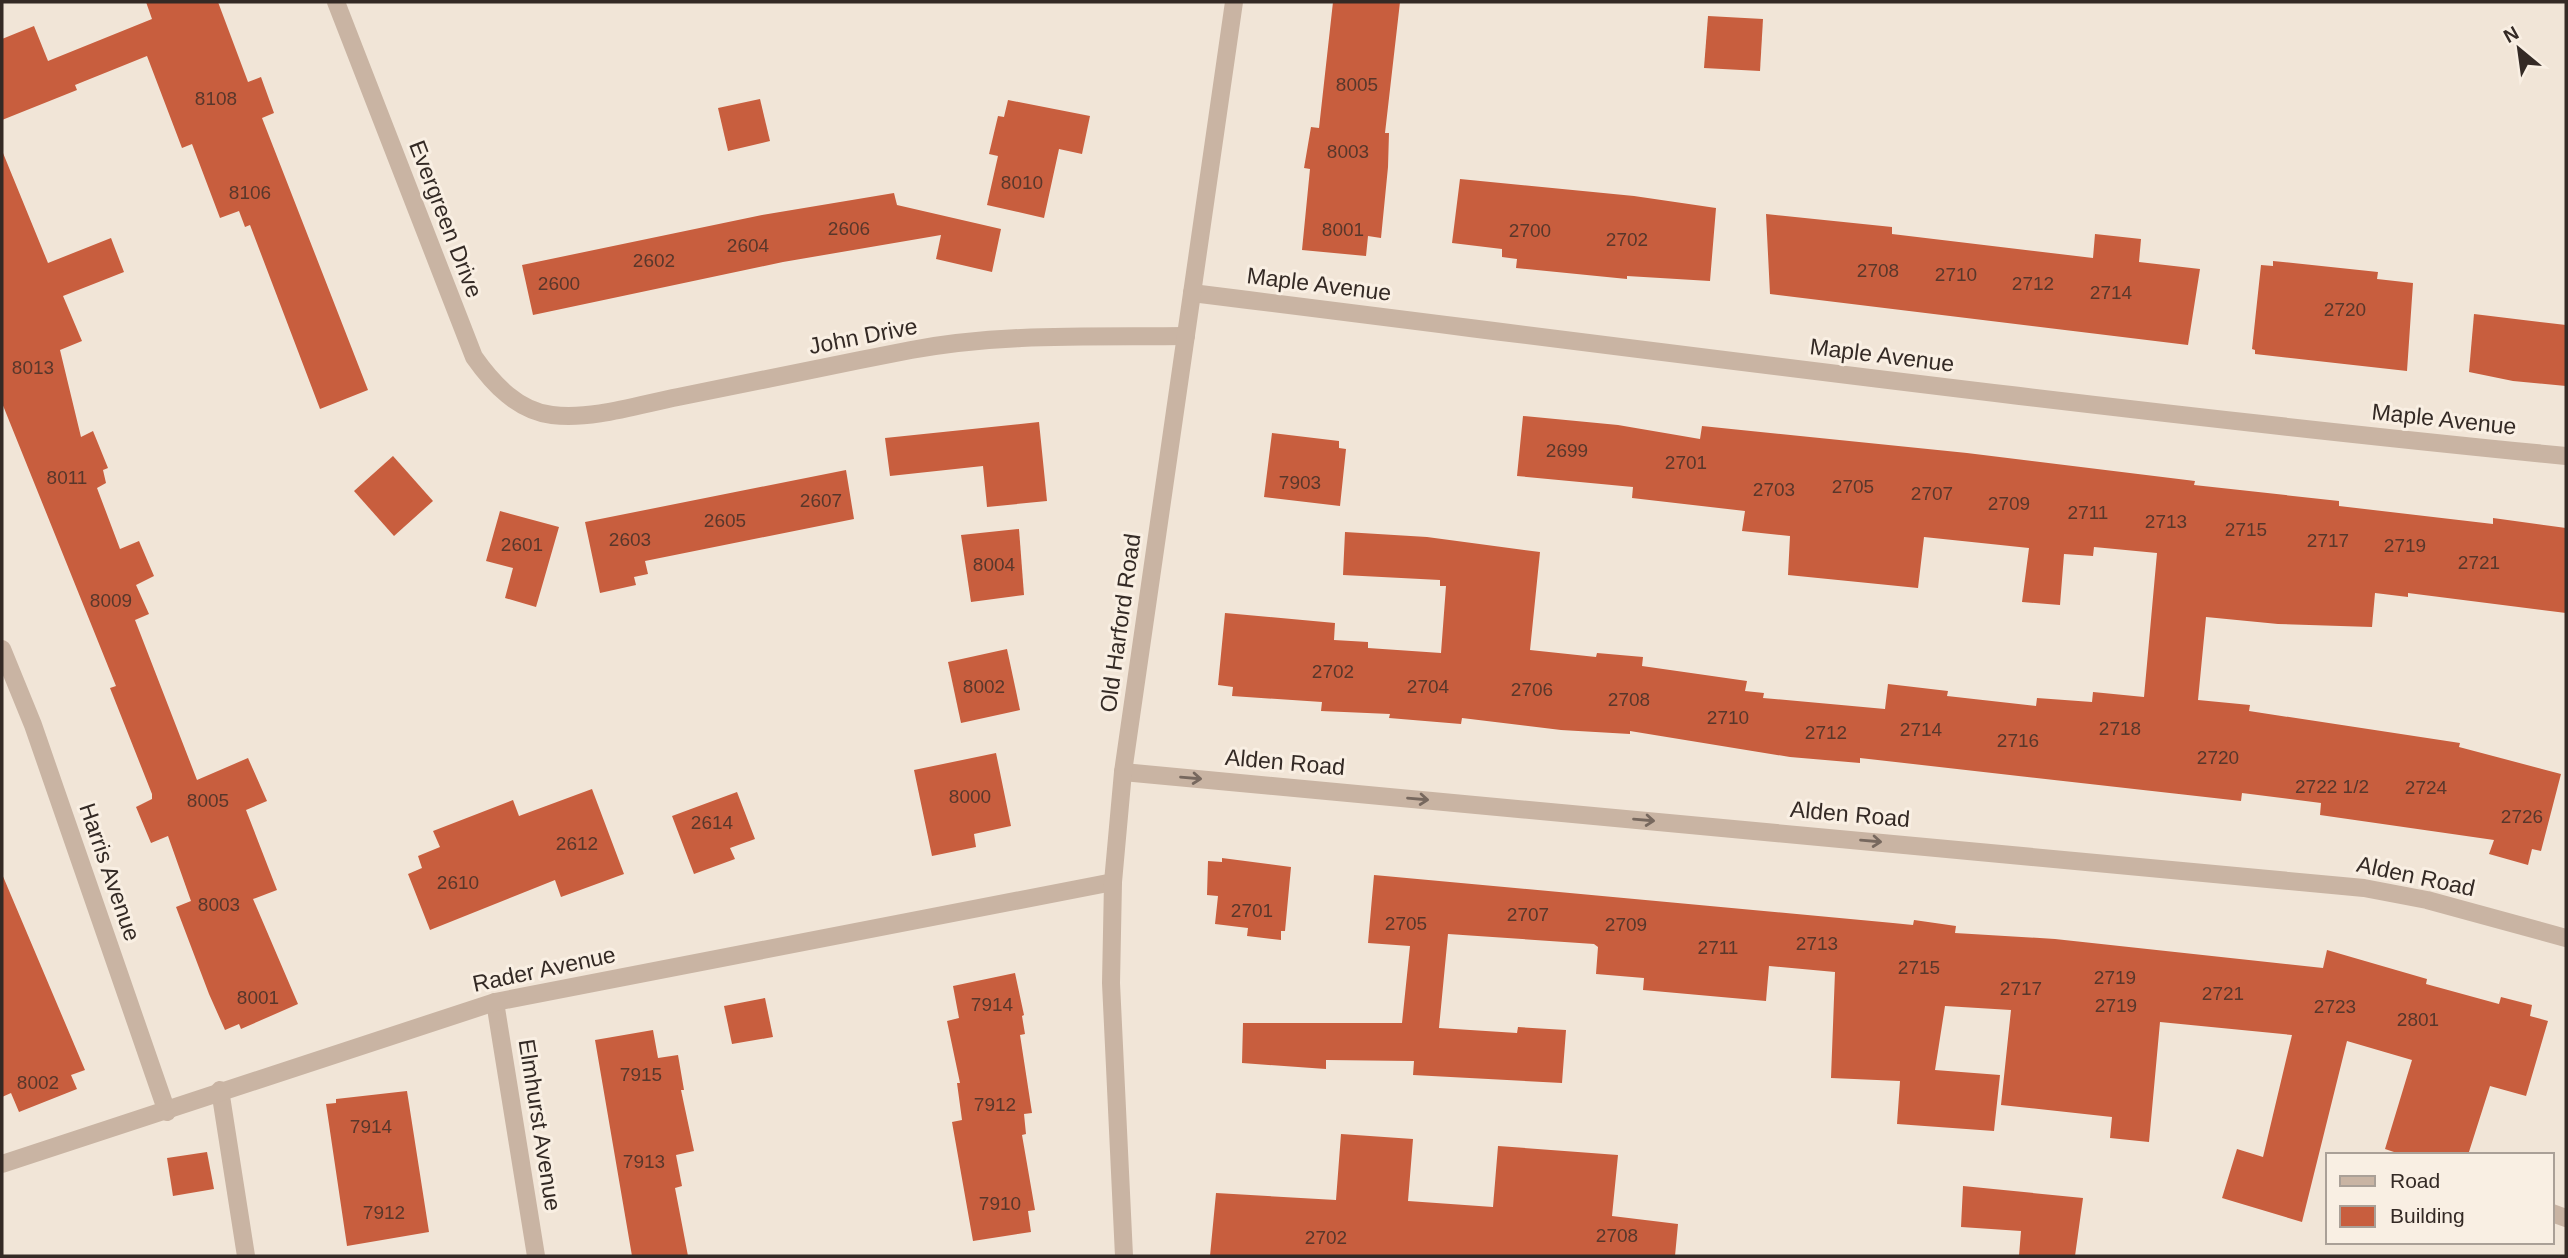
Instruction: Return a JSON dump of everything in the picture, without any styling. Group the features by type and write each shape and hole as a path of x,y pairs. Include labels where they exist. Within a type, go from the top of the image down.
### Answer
{"street":[{"name":"Evergreen Drive","path":"336,2 474,357 505,393 530,410 554,415"},
{"name":"Old Harford Road","path":"1124,1256 1113,1062 1112,883 1123,772 1234,2"},
{"name":"Maple Avenue","path":"1192,293 1983,393 2324,432 2566,456"},
{"name":"John Drive","path":"554,415 622,408 972,341 1037,337 1186,336"},
{"name":"Harris Avenue","path":"2,649 33,724 167,1112"},
{"name":"Alden Road","path":"1123,772 2351,886 2427,900 2566,938"},
{"name":"Rader Avenue","path":"2,1164 167,1112 220,1090 495,1002 1112,883"},
{"name":"Elmhurst Avenue","path":"495,1002 536,1256"},
{"path":"220,1090 246,1256"}],"building":[{"path":"146,2 218,2 248,82 261,77 274,113 262,118 368,390 320,409 250,225 245,227 239,211 220,218 192,144 182,148 147,56 75,85 77,90 2,120 2,39 34,26 48,61 152,19"},
{"path":"1333,2 1400,2 1385,133 1389,133 1388,167 1381,238 1368,236 1366,256 1302,250 1310,169 1304,168 1311,127 1319,128"},
{"path":"1708,16 1763,19 1760,71 1704,68"},
{"path":"760,99 770,141 728,151 718,108"},
{"path":"1008,100 1090,116 1082,154 1059,149 1044,218 987,205 998,156 989,154 998,116 1004,117"},
{"path":"3,153 48,263 111,238 124,272 63,296 82,341 60,350 81,437 93,431 108,468 103,470 106,483 97,488 120,549 139,541 154,576 136,585 149,614 135,620 197,780 248,758 267,801 246,810 277,890 253,899 298,1004 241,1029 239,1024 225,1030 176,907 191,901 168,836 151,843 136,807 152,799 152,794 110,688 116,686 2,403"},
{"path":"1460,179 1634,196 1716,208 1710,281 1627,276 1627,279 1516,268 1517,259 1502,257 1502,249 1452,243"},
{"path":"894,193 897,205 1001,229 992,272 936,259 941,235 783,262 533,315 522,265 762,215"},
{"path":"1766,214 1892,227 1892,234 2093,258 2095,234 2141,239 2139,262 2200,269 2188,345 1770,294"},
{"path":"2273,261 2378,272 2377,279 2413,283 2407,371 2255,354 2252,349 2261,265 2273,266"},
{"path":"2474,314 2566,325 2566,386 2513,381 2469,372"},
{"path":"1523,416 1618,425 1700,439 1702,426 1967,453 2195,481 2194,485 2339,501 2339,506 2493,524 2493,518 2566,528 2566,613 2408,593 2408,597 2375,593 2372,627 2278,624 2206,617 2198,700 2250,705 2249,711 2460,743 2459,747 2561,774 2541,851 2532,849 2528,865 2489,854 2494,840 2320,815 2321,803 2242,793 2241,801 1860,758 1860,763 1790,757 1630,731 1630,734 1561,730 1462,718 1461,724 1389,718 1390,714 1321,711 1322,702 1232,696 1233,687 1218,685 1225,613 1335,623 1334,640 1368,642 1368,648 1441,653 1446,586 1440,586 1440,580 1343,575 1345,532 1427,537 1540,552 1530,650 1596,657 1597,653 1643,657 1642,666 1747,681 1745,691 1764,693 1763,698 1885,709 1888,684 1948,691 1947,696 2036,706 2037,698 2092,702 2093,692 2144,697 2157,553 2094,547 2093,556 2064,554 2060,605 2022,602 2029,548 1924,537 1918,588 1788,575 1790,536 1742,531 1745,511 1632,498 1633,487 1517,476"},
{"path":"1039,422 1047,501 987,507 983,466 890,476 885,438"},
{"path":"1272,433 1339,441 1339,448 1346,449 1340,506 1264,497"},
{"path":"393,456 433,501 394,536 354,491"},
{"path":"846,470 854,519 645,561 648,574 634,577 636,585 600,593 585,522"},
{"path":"500,511 559,527 536,607 505,598 513,568 486,561"},
{"path":"1019,529 1024,595 971,602 961,535"},
{"path":"1007,649 1020,710 961,723 948,662"},
{"path":"996,753 1011,826 974,834 976,847 932,856 914,770"},
{"path":"592,789 624,874 561,897 555,880 430,930 408,874 422,868 418,856 440,847 433,831 513,800 519,816"},
{"path":"737,792 755,839 730,848 735,859 694,874 672,816"},
{"path":"1222,858 1291,867 1285,931 1281,931 1281,940 1247,936 1248,928 1215,924 1218,896 1207,895 1208,861 1222,862"},
{"path":"2,874 85,1070 71,1075 77,1089 19,1112 11,1093 2,1097"},
{"path":"1374,875 1913,925 1914,920 1956,926 1955,933 2055,939 2323,968 2327,950 2427,979 2426,984 2499,1004 2501,997 2532,1005 2530,1016 2548,1021 2526,1096 2490,1086 2469,1153 2397,1153 2385,1149 2412,1060 2347,1041 2302,1222 2222,1198 2237,1149 2263,1157 2292,1035 2160,1022 2149,1142 2110,1138 2112,1117 2001,1105 2011,1010 1945,1006 1935,1070 2000,1075 1994,1131 1897,1124 1900,1081 1831,1078 1835,972 1769,966 1766,1001 1643,990 1644,978 1596,974 1598,947 1594,944 1448,934 1439,1028 1517,1033 1518,1027 1566,1030 1562,1083 1413,1075 1414,1061 1326,1060 1326,1069 1242,1063 1243,1023 1402,1023 1410,946 1368,943"},
{"path":"1015,973 1024,1015 1025,1034 1020,1035 1032,1113 1024,1114 1026,1134 1022,1135 1035,1210 1028,1211 1031,1232 973,1241 952,1122 962,1120 957,1083 960,1083 947,1021 959,1018 953,986"},
{"path":"765,998 773,1037 732,1044 724,1006"},
{"path":"653,1030 658,1058 678,1055 684,1090 681,1090 694,1151 676,1155 682,1186 675,1188 688,1256 632,1256 595,1040"},
{"path":"407,1091 429,1232 347,1246 326,1104 336,1103 336,1099"},
{"path":"1341,1134 1413,1139 1408,1201 1493,1207 1498,1146 1618,1155 1612,1216 1678,1224 1675,1256 1210,1256 1216,1193 1336,1200"},
{"path":"207,1152 214,1189 173,1196 167,1158"},
{"path":"1963,1186 2083,1198 2075,1256 2019,1256 2021,1231 1961,1227"}]}
